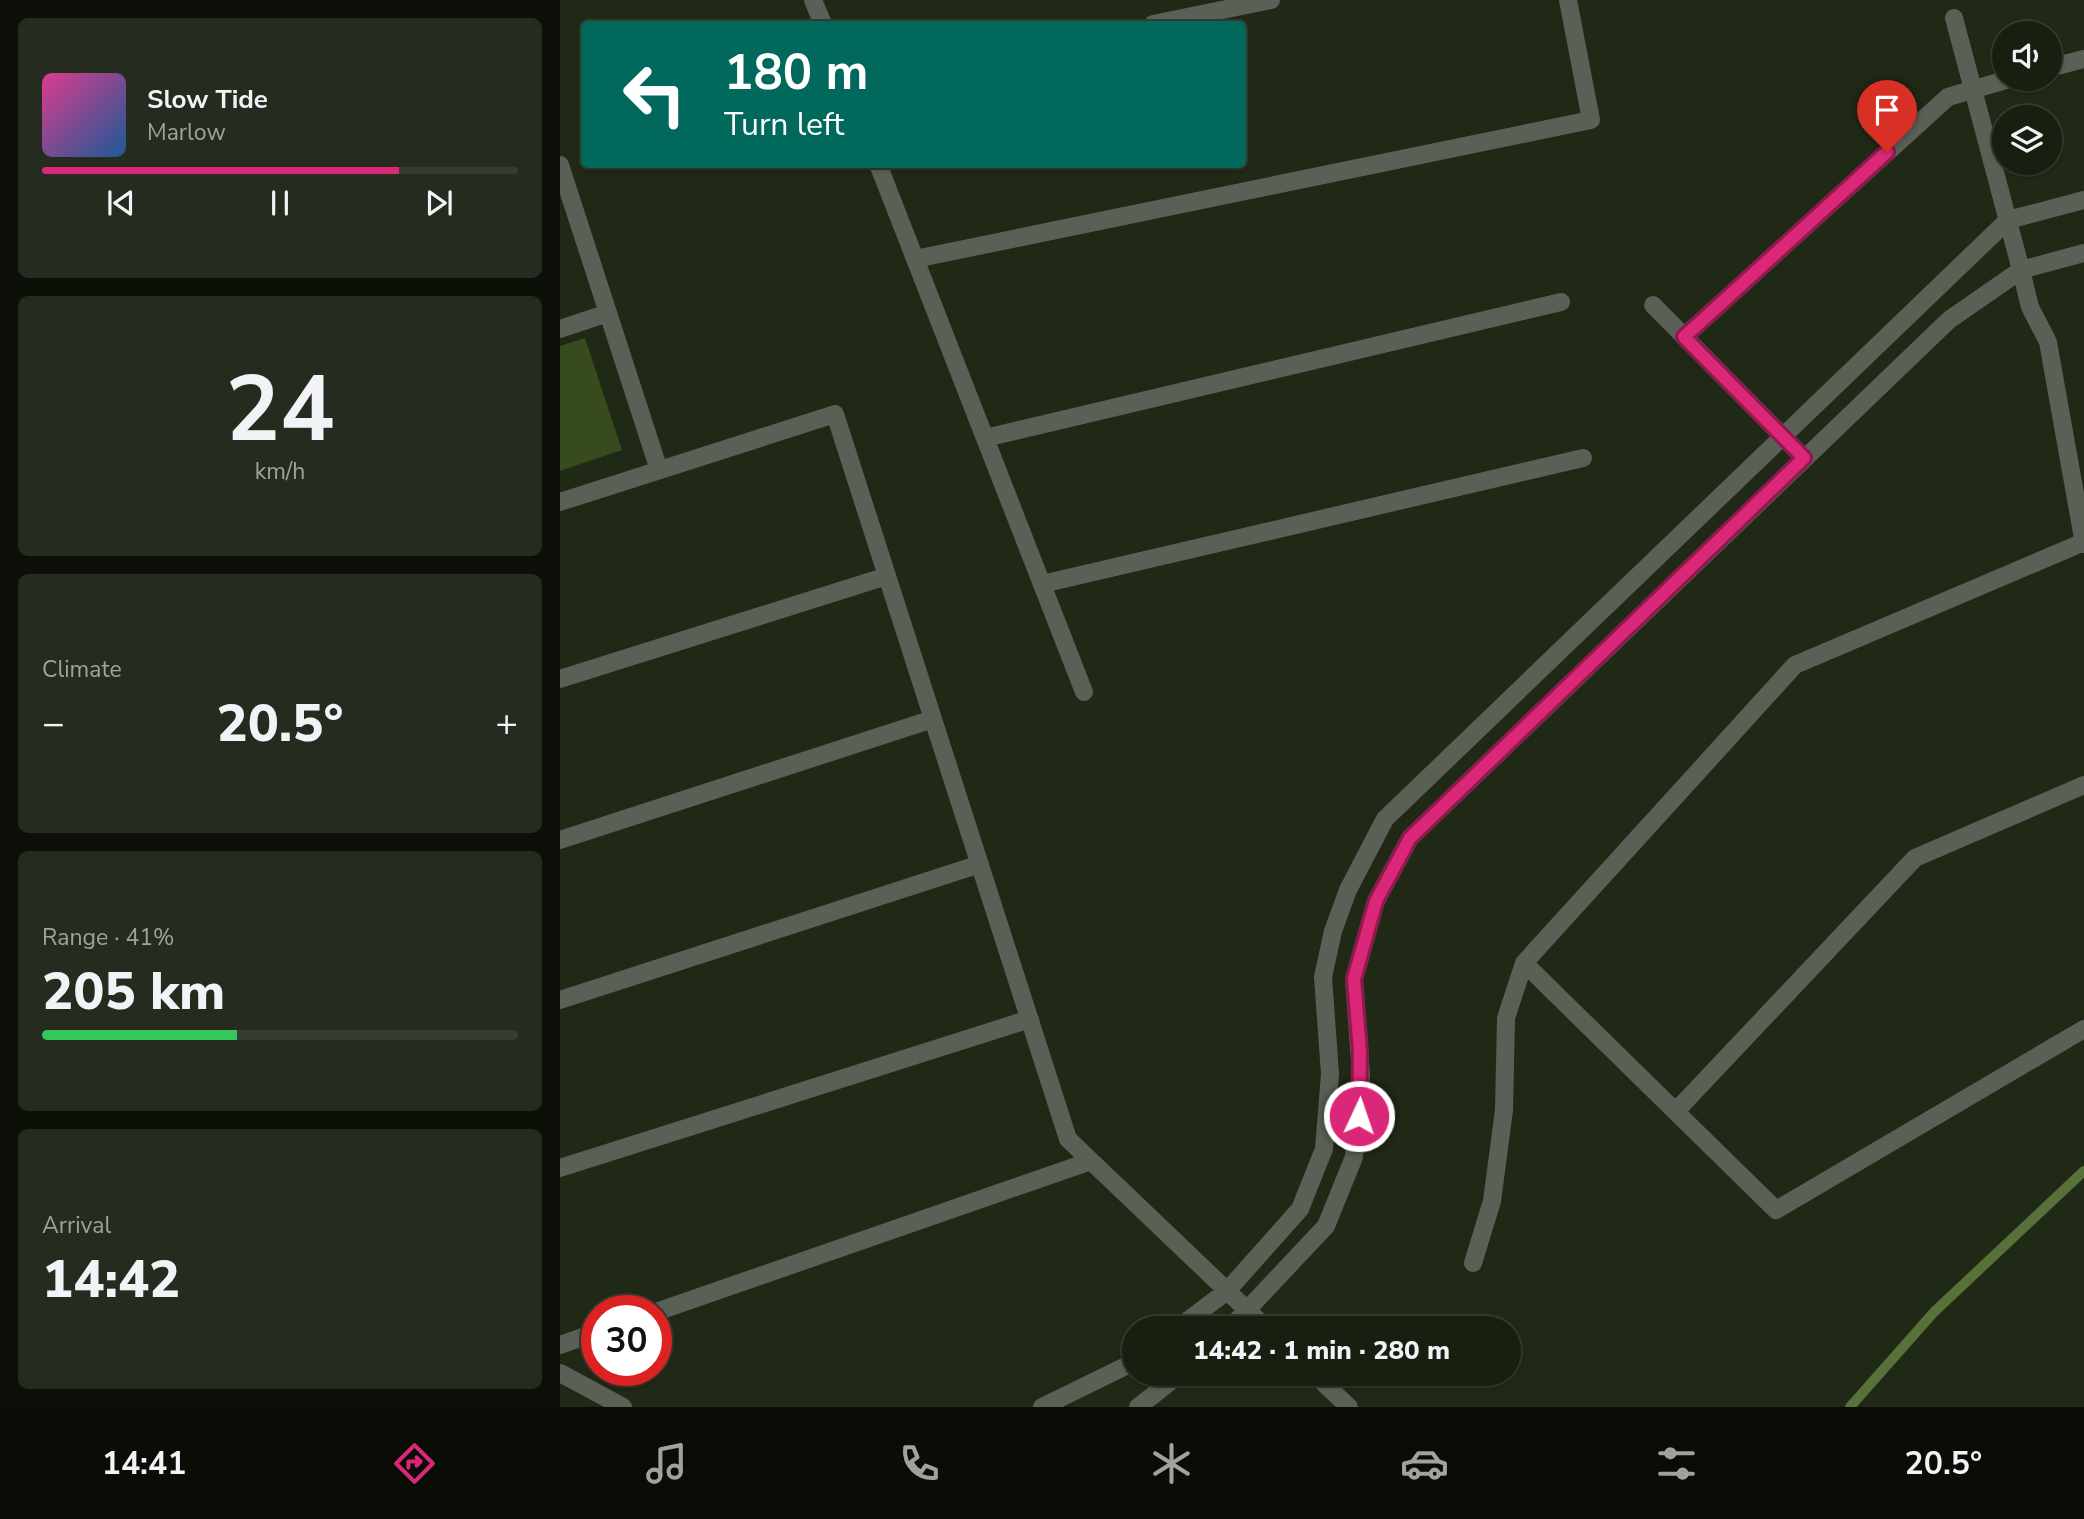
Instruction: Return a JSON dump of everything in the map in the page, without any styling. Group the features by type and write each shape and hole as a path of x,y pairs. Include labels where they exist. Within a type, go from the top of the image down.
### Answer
{"street":[{"path":"813,0 822,21"},
{"path":"1168,21 1271,0"},
{"path":"915,259 1591,120 1568,0"},
{"path":"1473,1262 1492,1201 1504,1110 1506,1018 1524,963 1795,665 2084,543 2048,342 2030,307 1954,18"},
{"path":"2062,65 2084,59"},
{"path":"1684,337 1948,97 1992,83"},
{"path":"560,164 659,470"},
{"path":"880,168 1084,692"},
{"path":"1194,1316 1227,1291 1300,1209 1324,1149 1330,1074 1323,977 1348,890 1385,819 2008,220 2084,200"},
{"path":"1244,1316 1326,1226 1354,1157 1361,1075 1354,979 1376,901 1410,838 1949,320 2021,270 2084,253"},
{"path":"985,438 1561,302"},
{"path":"1653,305 1804,458"},
{"path":"560,329 608,313"},
{"path":"560,502 835,414 1068,1139 1253,1316"},
{"path":"1042,584 1583,458"},
{"path":"560,679 887,576"},
{"path":"560,840 933,719"},
{"path":"1676,1111 1915,858 2084,785"},
{"path":"560,1000 980,864"},
{"path":"1524,963 1776,1210 2084,1030"},
{"path":"560,1168 1030,1019"},
{"path":"672,1306 1091,1161"},
{"path":"560,1345 581,1338"},
{"path":"1042,1407 1122,1368"},
{"path":"560,1373 623,1407"},
{"path":"1138,1407 1165,1386"},
{"path":"1327,1386 1349,1407"}],"green space":[{"path":"585,338 622,450 560,471 560,346"}],"waterway":[{"path":"1850,1407 1934,1312 2084,1171"}],"route":[{"path":"1359,1116 1361,1075 1354,979 1363,939 1391,869 1410,838 1804,458 1684,337 1887,152"}]}
